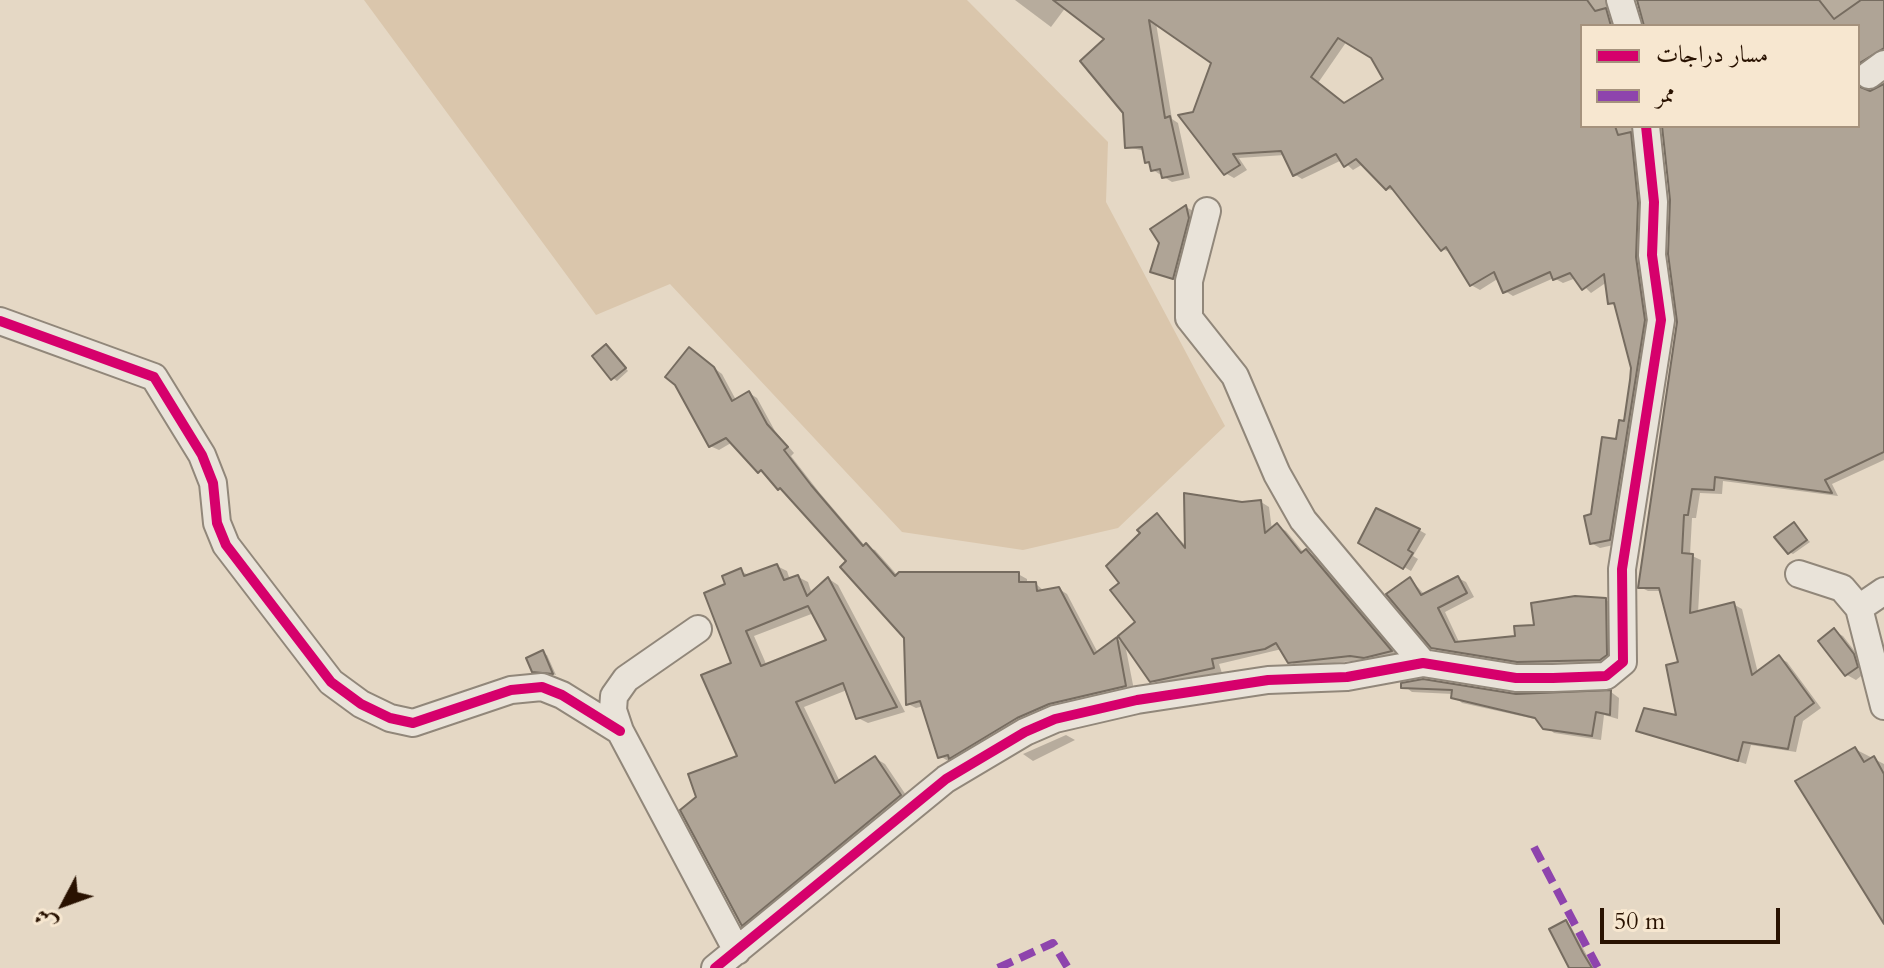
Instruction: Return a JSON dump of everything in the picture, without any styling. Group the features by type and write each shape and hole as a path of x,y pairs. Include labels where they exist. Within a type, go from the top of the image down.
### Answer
{"street":[{"path":"1620,0 1627,24"},
{"path":"715,968 946,779 1025,732 1076,713 1137,700 1268,680 1347,677 1423,663 1516,678 1553,678 1606,676 1623,662 1622,569 1661,320 1652,255 1654,202 1646,128"},
{"path":"1207,211 1189,281 1189,318 1235,376 1277,474 1303,520 1423,663"},
{"path":"0,321 154,377 202,455 213,483 217,523 226,545 331,682 361,704 390,718 413,723 511,690 542,687 562,695 620,731"},
{"path":"1799,574 1842,588 1859,608 1884,706"},
{"path":"1859,608 1884,591"},
{"path":"698,629 618,686 612,703 620,731 737,951"}],"shaded area":[{"path":"364,0 967,0 1108,142 1106,202 1225,426 1118,528 1023,550 902,532 670,284 596,315"}],"building":[{"path":"1053,0 1587,0 1595,11 1606,8 1610,24 1580,24 1580,128 1616,128 1618,135 1631,132 1638,203 1636,257 1645,320 1610,540 1590,544 1584,516 1591,514 1602,437 1616,439 1619,420 1624,421 1631,368 1614,303 1608,304 1604,274 1582,290 1570,273 1553,280 1550,272 1503,293 1494,272 1470,286 1446,247 1441,251 1390,186 1386,190 1356,159 1344,167 1336,154 1293,176 1281,151 1233,154 1240,165 1224,175 1178,115 1193,112 1211,63 1149,20 1165,118 1170,116 1183,174 1162,178 1160,169 1151,171 1149,162 1145,163 1142,147 1125,148 1123,113 1080,61 1104,39","holes":["1338,38 1371,58 1383,79 1344,103 1311,77"]},
{"path":"1637,0 1819,0 1834,19 1861,0 1884,0 1884,48 1860,63 1860,24 1643,24"},
{"path":"1884,84 1884,452 1825,480 1832,493 1715,477 1714,490 1692,489 1688,515 1684,515 1682,553 1693,554 1690,613 1734,602 1752,675 1779,655 1814,703 1795,717 1788,749 1743,742 1738,761 1636,731 1644,708 1676,715 1666,665 1678,662 1659,588 1638,588 1677,322 1668,254 1670,200 1662,128 1860,128 1860,87 1870,91"},
{"path":"1186,205 1189,218 1173,279 1150,272 1159,243 1150,229"},
{"path":"606,344 626,368 611,380 592,356"},
{"path":"689,347 714,367 732,401 749,391 767,424 788,447 784,450 811,485 863,546 866,543 895,576 899,572 1019,572 1019,582 1036,582 1037,591 1059,587 1094,654 1117,637 1126,686 1049,704 1017,718 949,759 948,755 938,758 920,701 906,705 904,638 840,567 846,561 780,488 778,490 761,470 758,473 726,438 709,447 675,385 665,377"},
{"path":"1184,493 1242,502 1261,500 1265,533 1277,523 1301,553 1306,549 1392,651 1364,658 1350,656 1288,663 1276,643 1265,649 1212,659 1214,668 1150,682 1118,636 1135,622 1110,590 1119,583 1106,566 1140,533 1137,530 1157,513 1185,548"},
{"path":"1376,508 1420,529 1408,550 1413,553 1403,569 1358,543"},
{"path":"1794,522 1807,540 1788,554 1774,537"},
{"path":"777,564 784,580 798,575 807,596 828,577 897,707 856,719 843,683 796,702 835,783 875,756 901,795 742,926 680,810 696,797 688,774 737,756 701,675 731,663 704,593 725,584 722,576 741,568 744,576","holes":["808,606 826,640 761,666 746,631"]},
{"path":"1458,576 1467,593 1438,608 1455,642 1515,636 1514,626 1534,625 1531,603 1575,596 1606,598 1607,655 1600,660 1517,662 1431,648 1386,594 1410,577 1421,595"},
{"path":"1834,628 1854,654 1858,667 1845,676 1818,641"},
{"path":"543,650 553,674 532,672 526,658"},
{"path":"1423,679 1516,694 1611,690 1610,715 1596,712 1592,736 1543,729 1535,718 1451,698 1452,690 1401,688 1401,683"},
{"path":"1855,747 1864,762 1874,756 1884,774 1884,924 1795,781"},
{"path":"1566,920 1592,968 1569,968 1549,929"}],"marked path":[{"path":"1534,847 1598,968"},
{"path":"998,968 1053,943 1068,968"}],"cycle path":[{"path":"715,968 946,779 1025,732 1055,719 1137,700 1268,680 1347,677 1423,663 1516,678 1553,678 1606,676 1623,662 1622,569 1661,320 1652,255 1654,202 1646,128"},
{"path":"0,321 154,377 202,455 213,483 217,523 226,545 331,682 361,704 390,718 413,723 511,690 542,687 562,695 620,731"}]}
